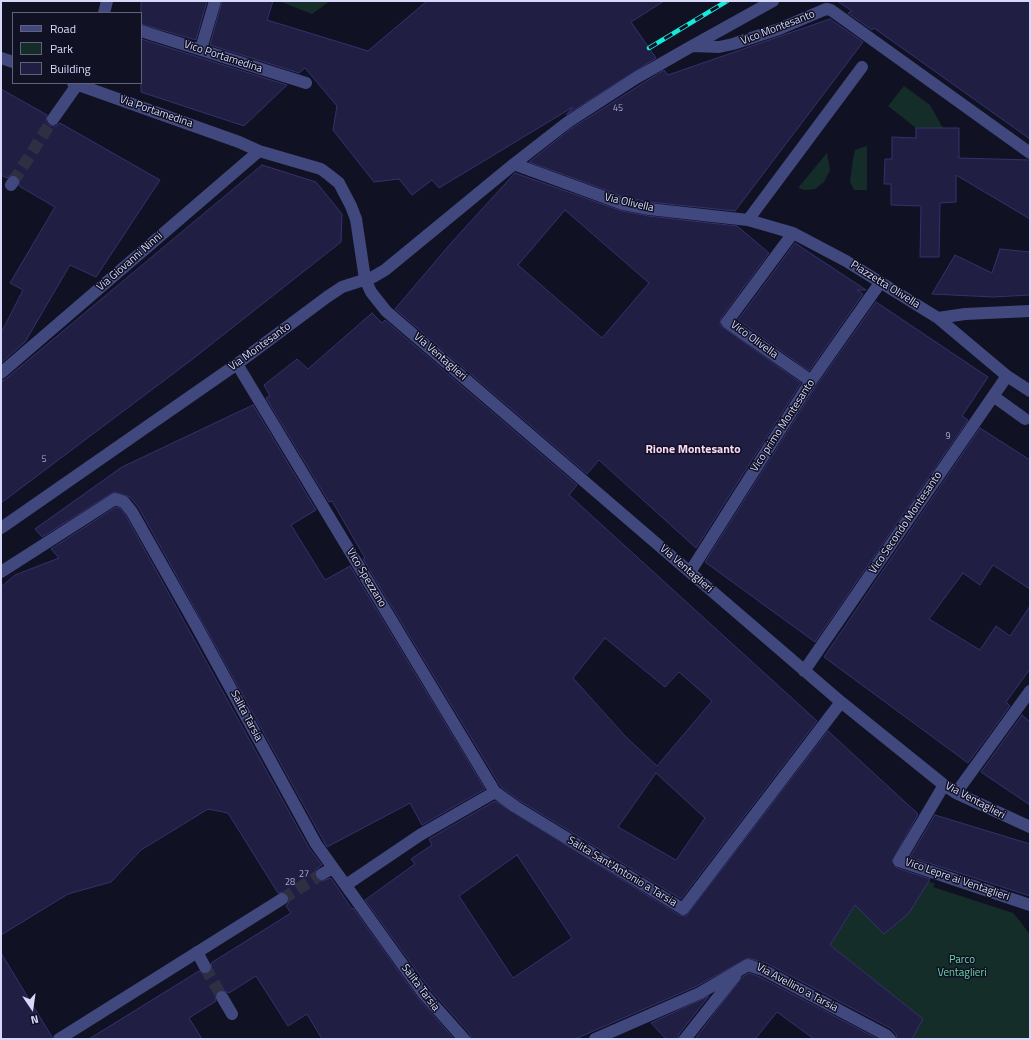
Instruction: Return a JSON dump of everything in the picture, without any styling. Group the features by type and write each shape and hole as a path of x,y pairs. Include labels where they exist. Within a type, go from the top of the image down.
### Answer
{"street":[{"path":"104,12 107,1"},
{"path":"201,49 215,1"},
{"path":"514,164 568,122 610,94 773,1"},
{"name":"Vico Montesanto","path":"692,46 719,47 733,44 779,29 826,9 831,10 1030,153"},
{"name":"Vico Portamedina","path":"142,31 306,83"},
{"path":"1,58 12,62"},
{"path":"748,220 862,67"},
{"path":"53,119 82,85"},
{"name":"Via Portamedina","path":"82,85 240,142 259,151 321,169 338,183 345,194 356,219 365,279"},
{"name":"Via Giovanni Ninni","path":"1,373 259,151"},
{"name":"Via Olivella","path":"514,164 623,204 650,209 748,220"},
{"name":"Via Montesanto","path":"1,528 237,364 327,297 342,287 385,270 514,164"},
{"name":"Piazzetta Olivella","path":"748,220 793,233 827,250 938,318 1007,376 1030,391"},
{"name":"Vico Olivella","path":"793,233 727,322 811,381"},
{"name":"Via Ventaglieri","path":"365,279 371,292 386,311 841,702 956,793 1030,827"},
{"name":"Vico primo Montesanto","path":"690,572 811,381 880,283"},
{"path":"938,318 964,314 1030,311"},
{"name":"Vico Spezzano","path":"237,364 495,792"},
{"name":"Vico Secondo Montesanto","path":"804,671 1007,376"},
{"path":"993,396 1025,419"},
{"name":"Salita Tarsia","path":"1,572 115,499 124,502 132,512 197,627 316,844 423,993 464,1039"},
{"path":"956,793 1030,691"},
{"name":"Salita Sant'Antonio a Tarsia","path":"495,792 516,807 683,909 841,702"},
{"name":"Vico Lepre ai Ventaglieri","path":"944,785 899,861 1030,905"},
{"path":"346,885 420,834 495,792"},
{"path":"322,874 333,868"},
{"path":"59,1039 282,899"},
{"path":"197,952 205,967"},
{"name":"Via Avellino a Tarsia","path":"596,1039 700,993 748,964 755,966 886,1035 890,1039"},
{"path":"685,1039 743,966"},
{"path":"222,997 232,1014"}],"green space":[{"path":"279,1 330,1 312,14"},
{"path":"904,86 930,105 943,128 916,128 888,106"},
{"path":"867,146 867,190 854,190 850,182 855,150"},
{"path":"827,153 830,170 824,182 815,189 805,190 798,188"},
{"name":"Parco Ventaglieri","path":"882,863 935,884 933,887 1013,913 1020,921 1030,935 1030,1039 912,1039 922,1019 830,945"}],"building":[{"path":"141,1 207,1 196,40 142,24"},
{"path":"222,1 273,1 267,20 368,51 427,1 664,1 631,22 656,58 566,115 573,107 439,188 432,180 412,195 399,179 374,182 333,130 337,106 305,68 299,73 210,45"},
{"path":"837,1 1030,1 1030,139 874,28 872,30 848,13 852,11"},
{"path":"830,19 863,42 735,211 650,202 625,197 529,162 572,128 664,70 668,75"},
{"path":"142,39 287,85 244,126 141,92"},
{"path":"1,89 47,115 46,122 49,125 56,126 60,123 160,180 96,277 70,265 25,342 1,363 1,333 23,290 10,283 55,207 19,186 20,179 17,176 10,175 7,178 1,175"},
{"path":"916,128 959,128 959,158 1030,160 1030,219 956,175 956,202 940,203 939,257 920,257 921,206 891,205 891,184 884,184 885,159 892,159 892,137 916,138"},
{"path":"262,165 316,182 342,214 341,242 190,361 1,503 1,380 4,380 2,382"},
{"path":"515,173 622,211 648,216 737,226 769,253 721,318 720,325 801,383 696,548 599,460 587,474 395,309 452,242","holes":["565,210 649,283 602,338 518,265"]},
{"path":"795,243 866,290 857,290 863,294 809,371 738,320"},
{"path":"1000,249 1030,252 1030,295 993,297 932,294 955,255 992,273"},
{"path":"876,302 988,377 962,416 968,420 815,642 705,562 817,385"},
{"path":"372,313 382,323 385,320 577,485 569,495 817,721 681,899 520,801 501,787 363,559 365,558 332,501 329,502 266,398 270,396 264,385 297,359 308,369","holes":["605,638 665,687 679,672 712,701 657,766 625,736 573,678","656,773 705,818 676,860 618,827"]},
{"path":"253,405 316,510 291,525 325,580 350,566 485,789 422,825 410,803 327,847 139,508 130,497 114,492 42,537 35,529 122,467"},
{"path":"980,428 1030,460 1030,589 993,565 980,585 963,573 929,619 980,650 996,626 1010,636 1030,606 1030,669 1006,702 1010,706 968,763 824,657"},
{"path":"116,507 120,508 126,516 309,848 322,865 315,870 316,878 322,881 331,878 417,997 454,1039 322,1039 307,1014 288,1026 256,976 229,993 222,990 218,991 215,997 216,1001 189,1018 202,1039 89,1039 199,971 204,974 209,973 212,968 211,963 291,913 286,906 289,902 289,895 282,892 278,893 228,813 208,809 141,850 111,882 68,894 1,935 1,587 15,575 59,558 51,549"},
{"path":"1022,715 1030,722 1030,805 981,772"},
{"path":"828,731 918,814 892,861 897,868 930,879 909,913 884,934 855,905 830,945 923,1019 912,1039 897,1039 896,1034 890,1028 766,963 748,958 697,986 575,1039 471,1039 470,1034 429,988 365,900 415,864 411,859 432,845 429,839 495,801 679,915 686,916","holes":["517,855 572,938 513,978 459,896"]},
{"path":"935,815 1030,844 1030,896 910,857"},
{"path":"1,953 52,1037 52,1039 1,1039"},
{"path":"749,973 760,977 878,1039 814,1039 777,1012 755,1039 695,1039 742,977"},
{"path":"709,996 679,1034 678,1039 666,1039 651,1023"}],"tunnel":[{"path":"13,182 53,119"},
{"path":"282,899 322,874"},
{"path":"205,967 222,997"}],"railway":[{"path":"649,48 727,1"}],"district":[{"name":"Rione Montesanto","path":"693,450"}]}
